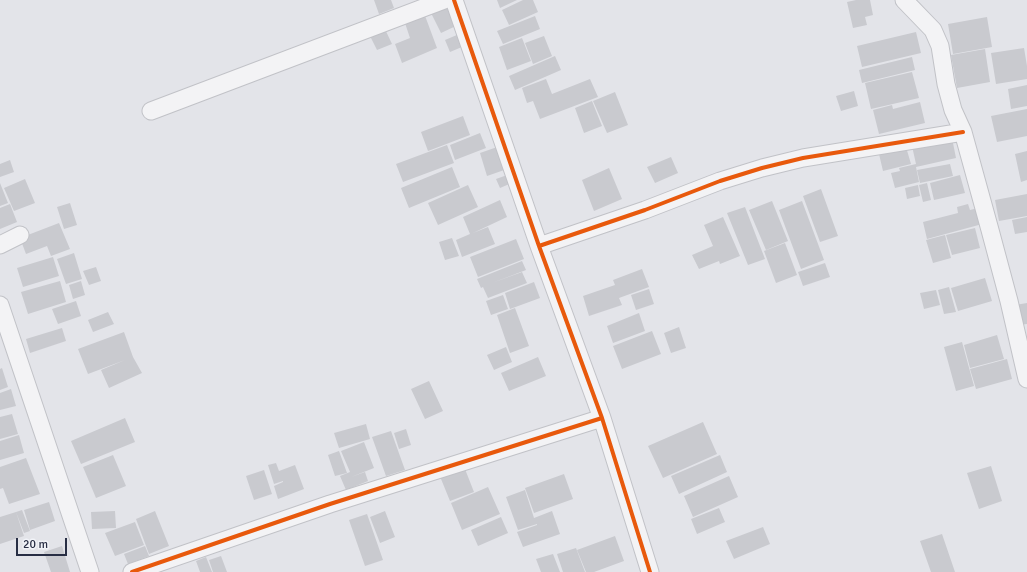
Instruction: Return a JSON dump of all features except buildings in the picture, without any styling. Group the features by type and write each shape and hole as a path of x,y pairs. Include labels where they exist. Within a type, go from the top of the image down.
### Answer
{"street":[{"path":"151,111 444,0"},
{"path":"454,0 539,246 602,418 650,572"},
{"path":"904,0 933,30 940,46 946,84 953,110 963,132 1009,301 1027,379"},
{"path":"539,246 645,210 720,181 762,168 803,158 963,132"},
{"path":"0,245 20,235"},
{"path":"0,304 90,572"},
{"path":"132,572 330,504 602,418"}],"cycle path":[{"path":"454,0 539,246 602,418 650,572"},
{"path":"539,246 645,210 720,181 762,168 803,158 963,132"},
{"path":"132,572 330,504 602,418"}]}
